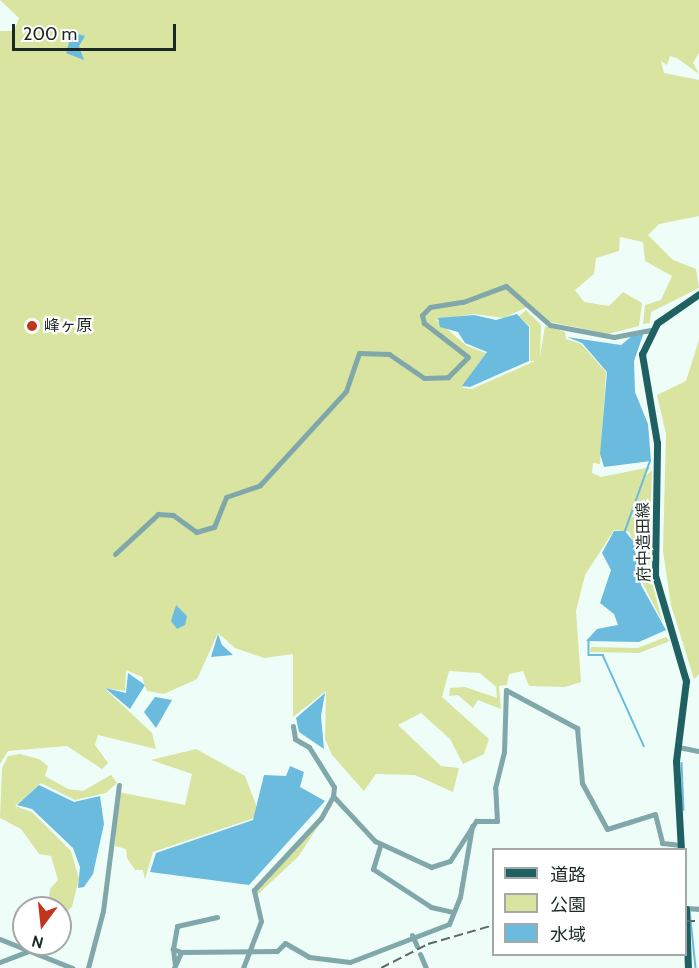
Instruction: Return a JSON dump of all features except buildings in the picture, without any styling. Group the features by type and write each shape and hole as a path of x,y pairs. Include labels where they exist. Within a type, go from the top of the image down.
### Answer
{"main road":[{"path":"650,330 699,294"},
{"name":"府中造田線","path":"650,330 642,354 657,443 655,575 686,688 678,747 681,847"},
{"path":"687,938 688,968"}],"street":[{"path":"115,554 158,514 173,515 196,532 214,527 226,497 260,485 346,391 359,353 389,354 424,378 448,377 468,357 424,323 422,315 430,307 464,303 506,286 550,325 614,337 650,330"},
{"path":"375,841 413,863 435,867 450,861 472,826 497,821 495,788 504,752 506,690 577,728 582,783 607,829 655,814 662,843 681,847"},
{"path":"243,968 253,951 261,916 254,890 321,818 333,796 334,787 309,747 295,739 293,726"},
{"path":"678,747 699,751"},
{"path":"88,968 104,911 119,785"},
{"path":"333,796 384,850 373,869 431,907 453,912"},
{"path":"173,949 181,952 277,951 285,943 309,957 350,962 412,935 449,924 472,826"},
{"path":"174,966 173,949 177,926 217,917"},
{"path":"412,935 417,946"},
{"path":"174,966 181,952"},
{"path":"420,954 426,968"},
{"path":"0,962 16,956"},
{"path":"41,956 71,968"}],"green space":[{"path":"0,0 699,0 699,53 693,63 699,74 677,58 670,56 667,65 661,61 664,73 699,80 699,216 659,224 648,235 673,260 696,269 699,288 651,312 650,323 643,324 645,305 661,300 672,276 645,261 643,242 620,237 619,251 596,258 594,274 575,290 584,302 609,306 623,292 642,303 639,326 608,334 546,321 531,305 504,318 474,314 436,320 467,346 486,353 462,388 472,389 535,361 530,361 530,327 519,316 526,310 541,325 540,357 545,326 565,332 566,339 581,344 606,372 600,464 593,463 592,473 601,477 651,467 641,480 652,470 649,572 663,623 640,578 630,532 614,530 585,575 576,611 581,682 565,687 529,686 523,671 509,674 507,685 499,686 501,709 478,700 473,708 458,695 449,696 450,688 465,687 497,698 496,687 480,673 449,671 442,697 489,739 484,754 463,764 450,739 421,713 398,725 441,766 459,768 453,792 415,775 376,774 364,791 332,755 325,739 326,691 293,717 293,654 264,658 235,648 218,633 197,679 164,694 147,691 142,677 126,670 125,691 104,688 152,733 156,749 98,735 95,745 108,763 102,769 67,746 8,751 0,764 0,31 14,31 19,18"},
{"path":"699,340 699,674 694,679 671,605 663,551 666,434 657,395 686,381"},
{"path":"666,637 670,641 639,653 590,652 591,647 638,648"},
{"path":"196,749 245,776 258,810 254,818 153,852 145,879 143,870 135,870 127,858 126,849 115,846 118,792 185,805 192,774 151,760"},
{"path":"20,754 39,759 48,766 45,776 68,789 83,791 111,775 117,783 106,793 75,800 41,783 15,806 32,812 71,851 79,879 72,907 72,896 49,896 50,889 58,880 51,856 39,854 21,829 0,818 2,768 8,756"},
{"path":"332,805 298,857 256,896 258,887"}],"water":[{"path":"78,34 85,36 79,46 84,60 66,53 71,36"},
{"path":"517,314 529,327 529,361 470,387 462,386 487,352 465,343 458,332 440,327 438,318 474,315 496,320"},
{"path":"638,331 643,335 634,361 635,392 648,424 651,461 604,467 600,454 607,372 582,343 567,337 621,345"},
{"path":"614,531 625,531 633,541 641,585 666,630 639,642 586,641 597,629 618,625 614,614 600,603 611,570 602,553"},
{"path":"176,605 187,616 185,625 177,629 171,621"},
{"path":"218,634 222,645 233,655 211,657"},
{"path":"128,673 145,685 130,709 105,688 126,693"},
{"path":"325,693 321,716 324,749 299,732 296,718"},
{"path":"155,697 172,700 156,728 144,712"},
{"path":"290,766 304,772 300,787 325,801 249,885 150,872 156,853 253,820 264,775 286,776"},
{"path":"39,785 74,802 100,796 104,824 93,874 84,887 78,888 80,867 73,848 32,809 17,805"}],"waterway":[{"path":"625,531 650,461"},
{"path":"589,641 589,655 603,655 644,746"},
{"path":"682,763 684,810"},
{"path":"690,910 696,968"}],"railway":[{"path":"687,921 699,921"},
{"path":"381,968 428,944 492,926"}],"place":[{"name":"峰ヶ原","path":"32,326"}]}
